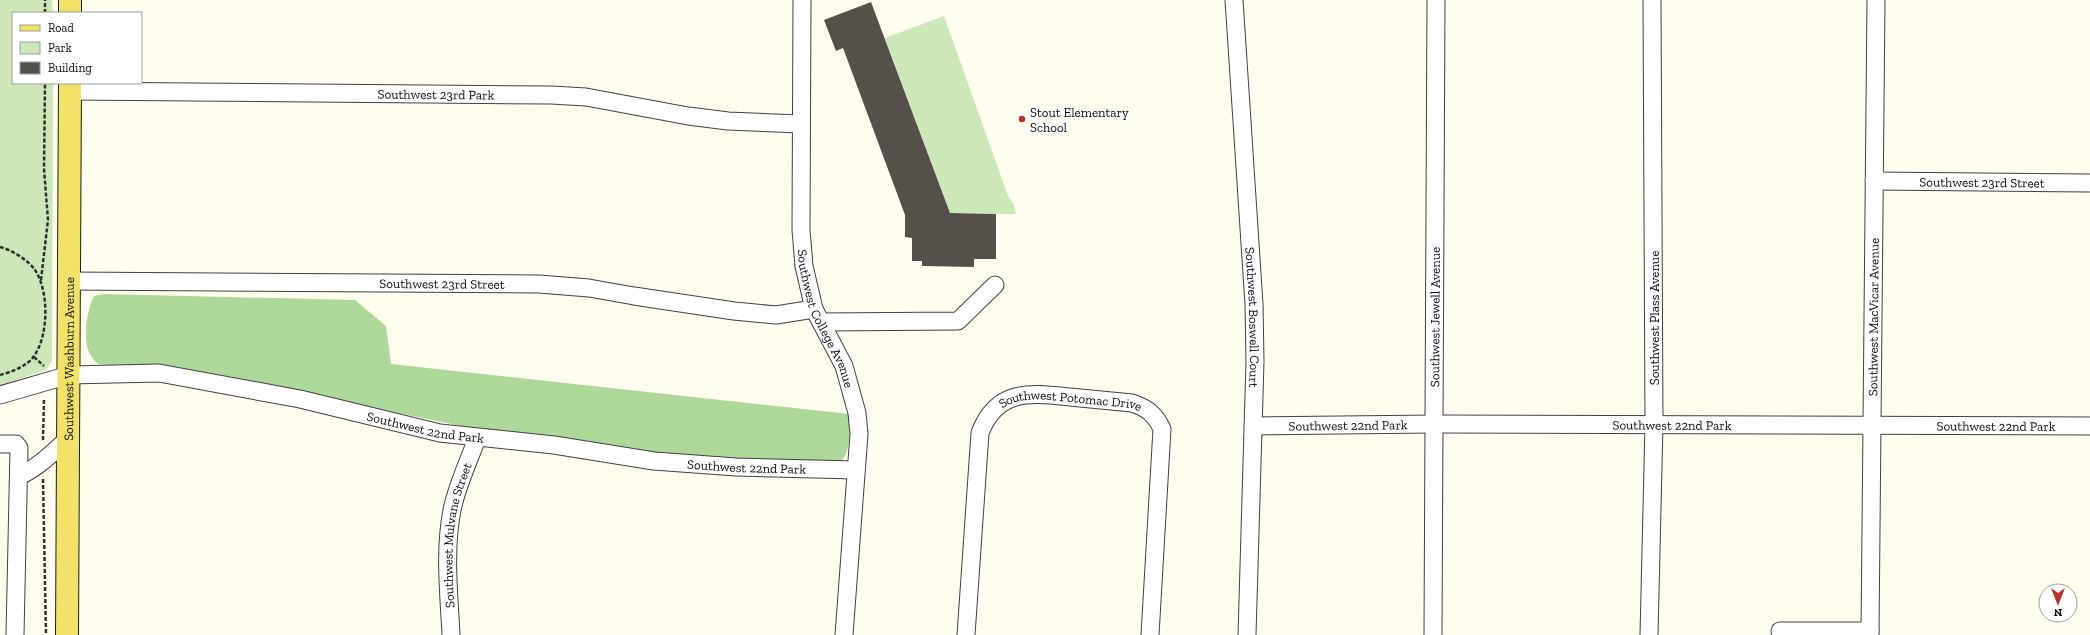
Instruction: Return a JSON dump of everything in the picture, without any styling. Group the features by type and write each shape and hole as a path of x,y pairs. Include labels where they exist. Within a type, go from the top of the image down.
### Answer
{"main road":[{"path":"70,0 70,12"},
{"name":"Southwest Washburn Avenue","path":"67,635 70,87"}],"street":[{"name":"Southwest College Avenue","path":"802,0 802,249 818,316 844,366 852,391 859,434 844,635"},
{"name":"Southwest Boswell Court","path":"1234,0 1254,304 1255,361 1247,635"},
{"name":"Southwest Jewell Avenue","path":"1433,635 1436,0"},
{"name":"Southwest Plass Avenue","path":"1649,635 1654,424 1652,0"},
{"name":"Southwest MacVicar Avenue","path":"1870,633 1876,0"},
{"name":"Southwest 23rd Park","path":"70,87 551,95 586,97 694,117 728,121 801,124"},
{"name":"Southwest 23rd Street","path":"1874,181 2090,183"},
{"name":"Southwest 23rd Street","path":"68,281 539,284 589,288 734,311 776,315 958,321 995,285"},
{"name":"Southwest 22nd Park","path":"0,395 69,375 159,373 300,399 440,433 554,445 654,461 736,467 856,470"},
{"name":"Southwest Potomac Drive","path":"966,635 980,433 987,418 999,405 1015,396 1036,394 1132,403 1145,407 1158,420 1162,429 1150,635"},
{"name":"Southwest 22nd Park","path":"1253,426 1435,424 2090,426"},
{"name":"Southwest Mulvane Street","path":"451,635 448,556 449,529 458,490 477,438"},
{"path":"19,476 43,461 68,439"},
{"path":"0,444 16,444 19,448 15,635"},
{"path":"1780,631 1870,633"}],"path":[{"path":"45,0 45,12"},
{"path":"0,375 22,366 34,357 44,335 46,310 41,280 48,220 44,169 45,84"},
{"path":"0,247 10,250 35,268 41,280"},
{"path":"34,357 44,366 43,371"},
{"path":"43,441 44,398"},
{"path":"43,474 46,635"}],"green space":[{"path":"0,0 52,0 53,12 12,12 12,84 53,84 52,360 47,369 43,371 0,385"},
{"path":"944,16 1008,196 1014,205 1016,214 950,213 885,38"},
{"path":"104,294 355,300 386,326 391,364 849,414 848,447 843,459 839,462 833,463 689,456 485,431 210,374 98,364 90,354 88,348 86,341 86,325 89,309 94,296"}],"building":[{"path":"871,2 950,213 996,214 996,259 974,259 974,267 922,266 922,261 912,261 912,238 905,237 905,215 843,48 836,51 824,20"}],"place":[{"name":"Stout Elementary School","path":"1022,119"}]}
